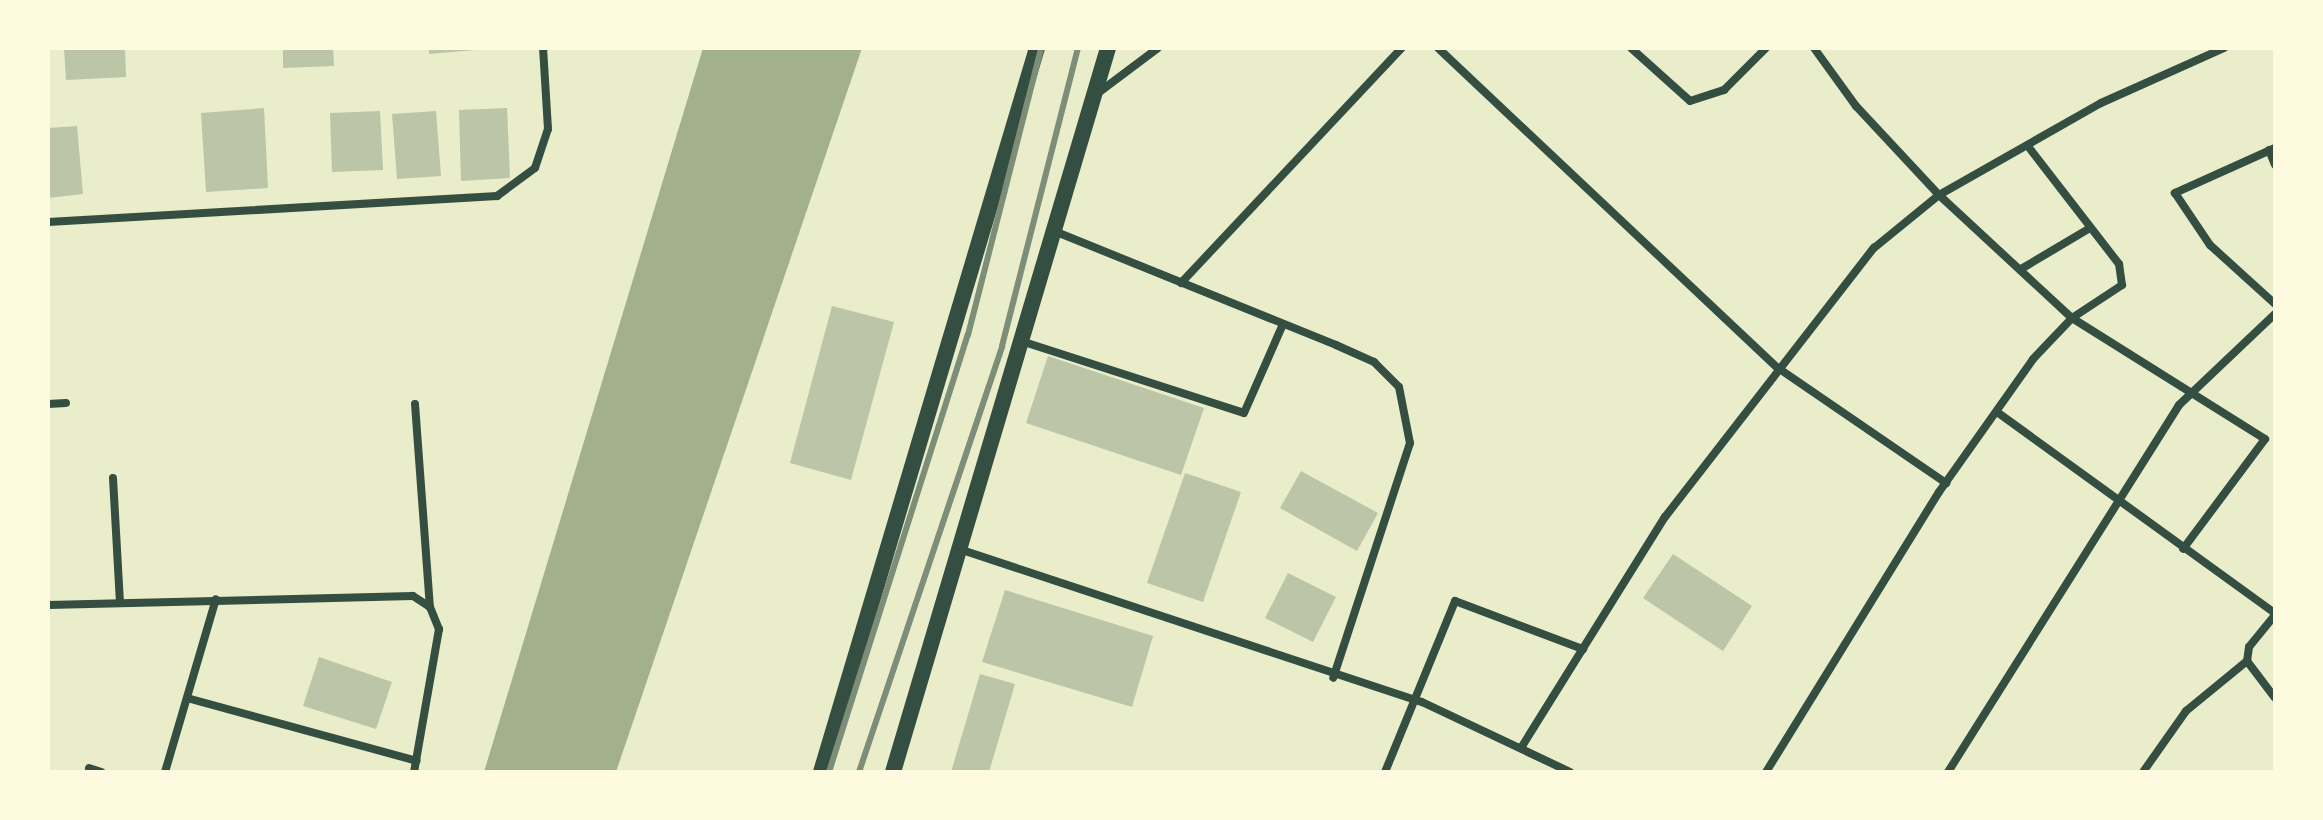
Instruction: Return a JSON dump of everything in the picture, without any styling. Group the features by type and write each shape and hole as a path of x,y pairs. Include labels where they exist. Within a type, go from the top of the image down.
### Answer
{"main road":[{"path":"821,772 1037,48"},
{"path":"893,772 1108,48"}],"street":[{"path":"48,222 497,196 535,168 548,129 543,48"},
{"path":"1093,97 1158,48"},
{"path":"1181,283 1402,48"},
{"path":"1438,48 1778,368 1946,483"},
{"path":"1631,48 1690,101 1724,90 1766,48"},
{"path":"1814,48 1856,106 1939,195 2072,318 2265,439 2183,549"},
{"path":"1521,748 1665,517 1874,248 1939,195 2027,145 2224,48"},
{"path":"1766,772 1946,483 1997,412 2072,318 2122,285 2119,264 2027,145"},
{"path":"2275,165 2272,149 2175,193 2210,245 2275,304"},
{"path":"2021,269 2090,228"},
{"path":"1053,230 1374,362 1399,387 1408,412 1410,443 1333,678"},
{"path":"1948,772 2114,501 2189,393 2275,314"},
{"path":"1021,341 1244,413 1283,324"},
{"path":"48,404 66,403"},
{"path":"414,772 436,674 439,629 430,607 415,404"},
{"path":"1997,412 2114,501 2275,614 2249,647 2247,661 2186,711 2143,772"},
{"path":"113,478 120,602"},
{"path":"959,549 1333,678 1412,699 1570,772"},
{"path":"48,605 387,592 430,607"},
{"path":"165,772 216,599"},
{"path":"1385,772 1412,699 1455,601 1583,649"},
{"path":"2247,661 2275,698"},
{"path":"187,698 417,761"},
{"path":"89,768 101,772"}],"shaded area":[{"path":"703,48 862,48 616,772 484,772"}],"building":[{"path":"64,48 125,48 126,77 66,80"},
{"path":"283,48 333,48 334,66 283,68"},
{"path":"429,48 476,48 476,50 429,54"},
{"path":"264,108 268,188 206,192 201,113"},
{"path":"507,108 510,178 461,181 459,110"},
{"path":"380,111 383,170 332,172 330,113"},
{"path":"436,111 441,176 397,179 392,114"},
{"path":"77,126 83,194 48,198 48,128"},
{"path":"832,306 894,322 851,480 790,463"},
{"path":"1048,356 1204,408 1181,475 1026,423"},
{"path":"1301,471 1378,513 1357,551 1280,508"},
{"path":"1185,473 1241,492 1203,602 1147,583"},
{"path":"1673,554 1752,606 1723,651 1643,598"},
{"path":"1288,573 1336,597 1313,642 1265,618"},
{"path":"1005,590 1153,636 1132,707 982,662"},
{"path":"319,657 392,682 376,729 303,706"},
{"path":"980,674 1015,684 989,772 951,772"}],"railway":[{"path":"829,772 968,335 1041,48"},
{"path":"859,772 1002,346 1078,48"}]}
